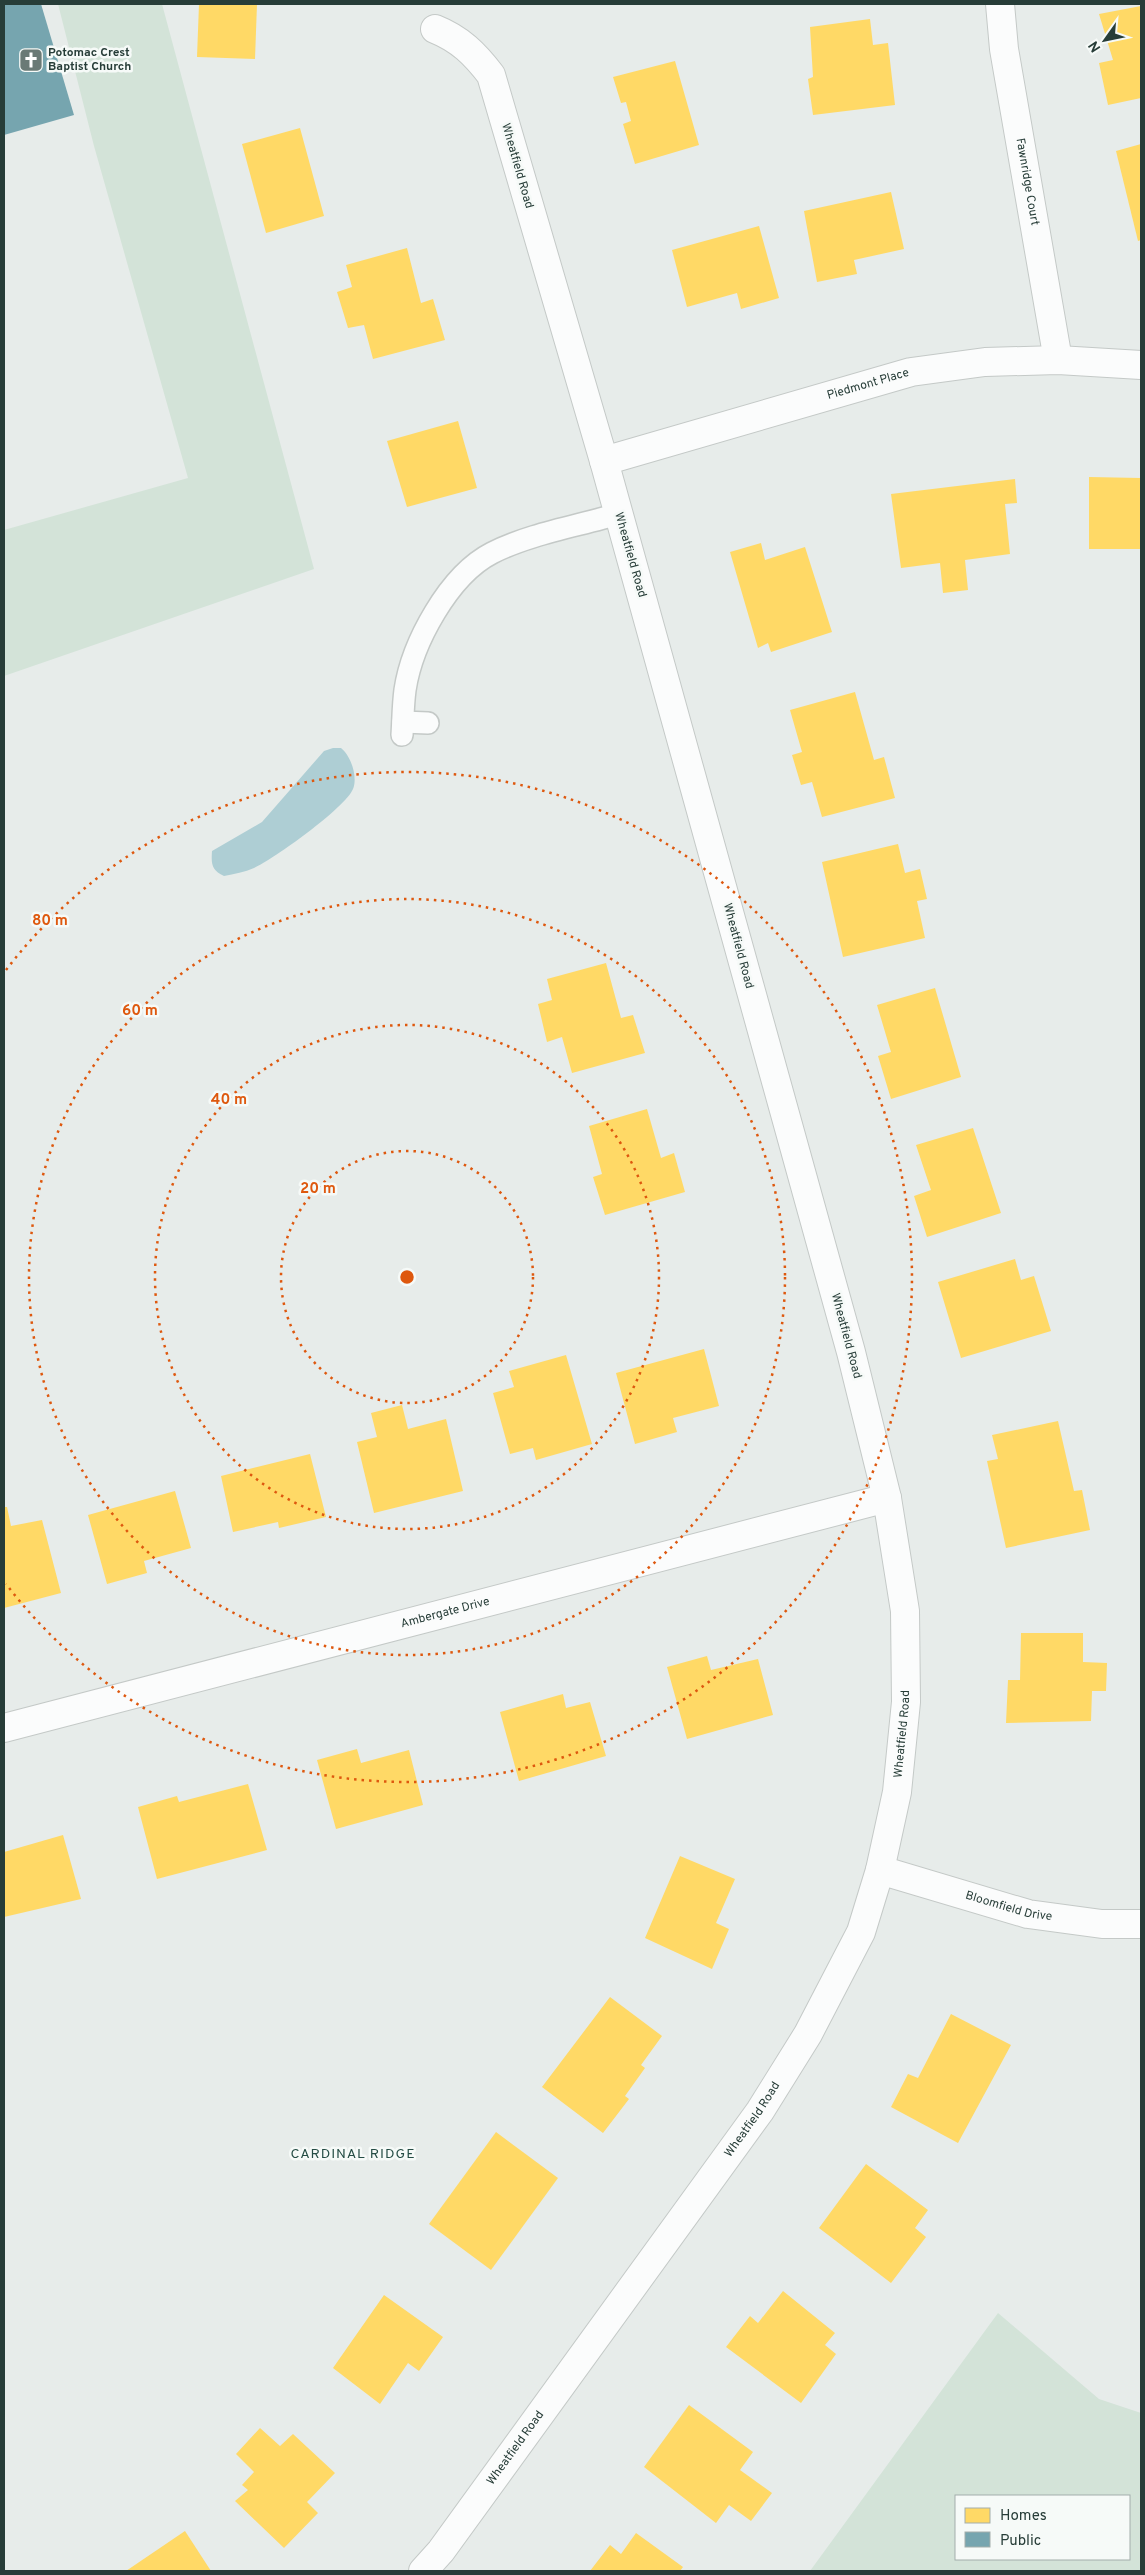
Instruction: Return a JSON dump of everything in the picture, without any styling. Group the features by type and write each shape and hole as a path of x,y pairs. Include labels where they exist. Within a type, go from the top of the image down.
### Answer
{"street":[{"name":"Fawnridge Court","path":"1000,4 1004,49 1058,360"},
{"name":"Wheatfield Road","path":"423,2571 441,2551 760,2111 808,2034 861,1932 880,1870 897,1792 906,1702 904,1611 887,1498 845,1333 604,461 491,75 472,51 447,33 435,29"},
{"name":"Piedmont Place","path":"604,461 911,372 985,362 1058,360 1141,364"},
{"name":"Ambergate Drive","path":"4,1728 887,1498"},
{"name":"Bloomfield Drive","path":"880,1870 1028,1914 1102,1924 1141,1924"}],"lane":[{"path":"428,723 403,729 405,690 418,647 445,598 464,571 501,549 618,514"}],"green space":[{"path":"58,4 162,4 314,569 4,676 4,530 188,478 94,146"},
{"path":"998,2313 1099,2399 1141,2413 1141,2571 810,2571"}],"water":[{"path":"341,748 348,756 353,767 355,779 353,789 337,808 308,832 264,863 247,871 224,876 217,872 212,863 212,851 262,822 324,751"}],"building: Homes":[{"path":"199,4 257,4 255,59 197,57"},
{"path":"1141,6 1141,98 1108,105 1099,63 1113,60 1099,14"},
{"path":"870,19 873,45 888,43 895,105 813,115 808,79 813,77 810,27"},
{"path":"675,61 699,145 635,164 623,124 631,121 626,102 621,103 613,77"},
{"path":"300,128 324,216 266,233 242,144"},
{"path":"1141,144 1141,240 1138,241 1116,151"},
{"path":"891,192 904,249 854,260 857,274 817,282 804,211"},
{"path":"759,226 779,298 741,309 737,293 687,307 672,250"},
{"path":"407,248 421,303 433,299 445,340 373,359 364,325 348,328 337,292 352,287 346,265"},
{"path":"458,421 477,488 407,507 387,441"},
{"path":"1089,477 1141,478 1141,549 1089,549"},
{"path":"1015,479 1017,503 1005,504 1010,554 965,560 968,590 943,593 940,563 901,568 891,494"},
{"path":"761,543 765,560 805,547 832,632 771,652 768,643 758,648 730,552"},
{"path":"855,692 874,760 884,757 895,798 822,817 812,782 801,785 792,755 802,752 790,710"},
{"path":"898,844 905,873 920,869 927,899 917,901 925,938 843,957 822,862"},
{"path":"606,963 621,1018 633,1015 645,1053 572,1073 562,1037 547,1042 538,1004 552,1000 547,979"},
{"path":"935,988 961,1077 891,1099 878,1056 891,1052 877,1005"},
{"path":"647,1109 661,1158 674,1153 685,1192 605,1215 593,1177 602,1174 589,1126"},
{"path":"973,1128 1001,1213 927,1237 914,1196 931,1190 916,1145"},
{"path":"1015,1259 1021,1280 1034,1276 1051,1331 961,1358 938,1282"},
{"path":"704,1349 719,1406 673,1418 677,1432 635,1444 616,1373"},
{"path":"566,1355 592,1444 536,1460 533,1448 510,1454 493,1393 514,1387 509,1371"},
{"path":"402,1405 408,1429 446,1419 463,1491 374,1513 357,1442 377,1437 371,1413"},
{"path":"1058,1421 1074,1491 1082,1490 1090,1530 1006,1548 987,1461 998,1459 992,1435"},
{"path":"310,1454 326,1517 279,1528 278,1522 233,1532 221,1476"},
{"path":"175,1491 191,1548 144,1561 147,1573 107,1584 88,1515"},
{"path":"4,1507 7,1507 11,1526 42,1520 61,1593 4,1608"},
{"path":"1021,1633 1083,1633 1083,1662 1107,1663 1106,1691 1092,1691 1091,1721 1006,1723 1008,1680 1020,1680"},
{"path":"707,1656 711,1670 758,1659 773,1715 687,1739 667,1667"},
{"path":"563,1694 566,1708 590,1702 606,1756 519,1781 500,1712"},
{"path":"357,1749 361,1763 409,1750 423,1805 336,1829 317,1760"},
{"path":"248,1784 267,1850 157,1879 138,1807 177,1796 179,1802"},
{"path":"63,1835 81,1899 4,1917 4,1852"},
{"path":"680,1856 735,1879 716,1923 729,1929 712,1969 645,1938"},
{"path":"610,1997 662,2036 641,2065 645,2068 625,2096 629,2099 603,2133 542,2087"},
{"path":"951,2014 1011,2045 958,2143 891,2107 908,2074 918,2078"},
{"path":"496,2132 558,2178 491,2270 429,2224"},
{"path":"866,2164 928,2210 915,2228 926,2237 891,2283 819,2228"},
{"path":"783,2291 835,2333 825,2345 836,2354 801,2403 726,2347 750,2316 758,2323"},
{"path":"384,2295 443,2337 419,2371 408,2363 380,2404 333,2368"},
{"path":"689,2405 753,2452 740,2470 772,2493 751,2521 729,2505 716,2523 644,2467"},
{"path":"260,2428 280,2446 293,2434 335,2473 307,2502 318,2513 284,2548 235,2501 248,2490 242,2485 254,2472 236,2454"},
{"path":"185,2531 211,2571 126,2571"},
{"path":"636,2533 683,2567 680,2571 590,2571 610,2545 621,2554"}],"building: Public":[{"name":"Potomac Crest Baptist Church","path":"4,4 41,4 74,115 4,135"}],"place":[{"name":"Potomac Crest Baptist Church","path":"31,60"}],"district":[{"name":"CARDINAL RIDGE","path":"353,2154"}]}
